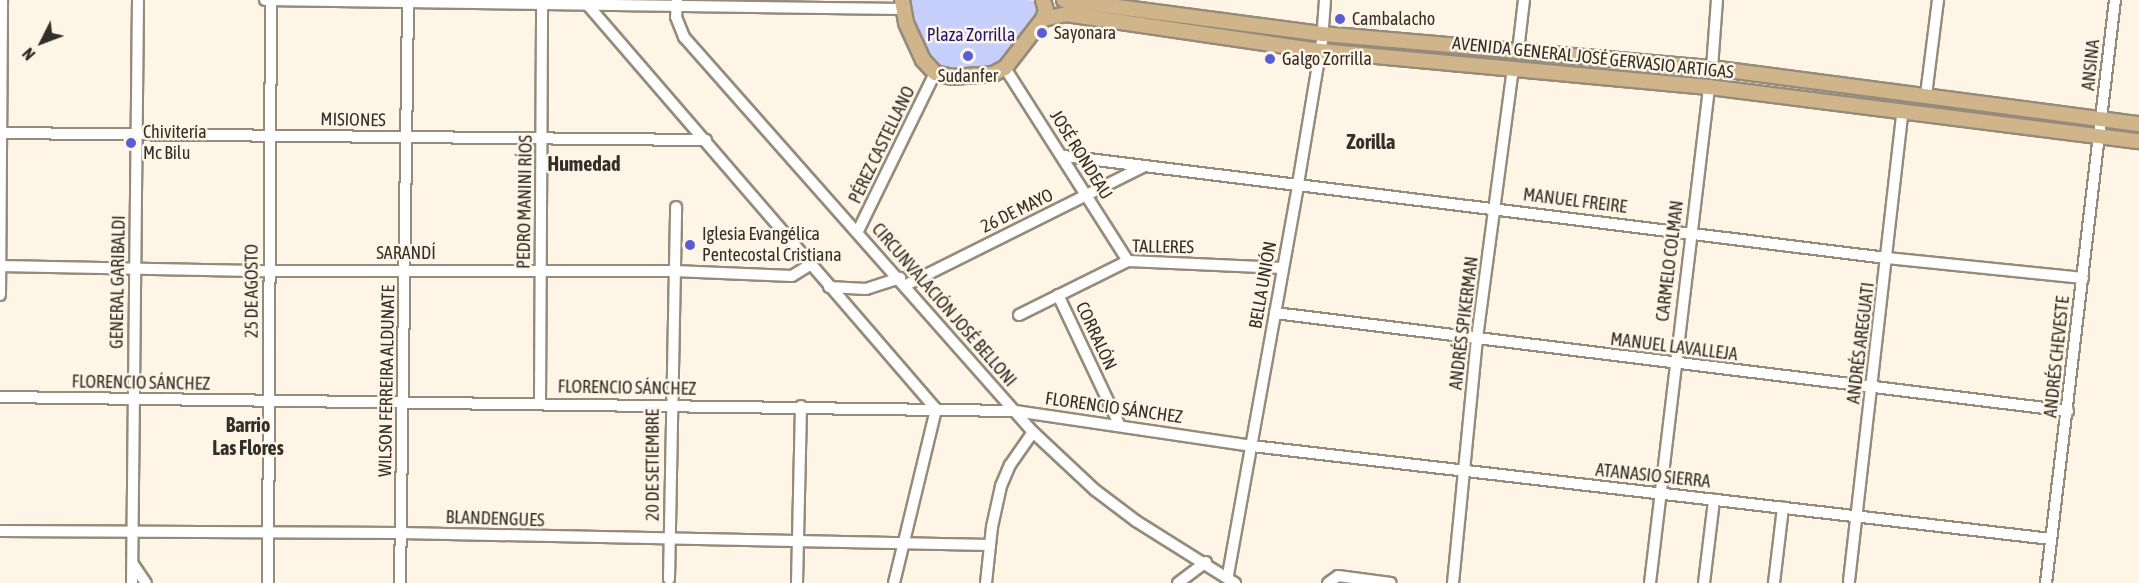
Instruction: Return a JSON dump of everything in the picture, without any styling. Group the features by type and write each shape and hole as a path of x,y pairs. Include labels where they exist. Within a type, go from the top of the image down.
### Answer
{"main road":[{"path":"902,4 919,53 935,73 952,77 993,74 1005,68 1043,19 1046,10 1042,0"},
{"name":"AVENIDA GENERAL JOSÉ GERVASIO ARTIGAS","path":"1043,19 1066,4 1323,34 1712,68 2102,117 2139,124"},
{"name":"AVENIDA GENERAL JOSÉ GERVASIO ARTIGAS","path":"1066,4 1321,51 1513,67 1709,87 2139,141"}],"street":[{"path":"0,295 2,0"},
{"name":"GENERAL GARIBALDI","path":"132,583 132,400 138,0"},
{"path":"265,0 902,4"},
{"name":"25 DE AGOSTO","path":"268,583 271,0"},
{"name":"BELLA UNIÓN","path":"1231,579 1321,51 1325,0"},
{"path":"1518,51 1524,0"},
{"path":"1712,68 1717,0"},
{"path":"1926,95 1938,0"},
{"name":"ANSINA","path":"2101,135 2115,0"},
{"name":"WILSON FERREIRA ALDUNATE","path":"400,583 408,1"},
{"name":"PEDRO MANINI RÍOS","path":"540,404 542,1"},
{"name":"CIRCUNVALACIÓN JOSÉ BELLONI","path":"677,2 678,28 684,38 858,231 1033,432 1095,490 1136,521 1231,579"},
{"path":"586,3 706,140 808,266 936,409 894,583"},
{"name":"ANDRÉS SPIKERMAN","path":"1453,583 1477,338 1513,67"},
{"name":"JOSÉ RONDEAU","path":"1005,68 1064,156 1128,261"},
{"name":"PÉREZ CASTELLANO","path":"858,231 935,73"},
{"name":"CARMELO COLMAN","path":"1650,583 1674,363 1709,87"},
{"name":"ANDRÉS AREGUATI","path":"1849,580 1904,110"},
{"name":"MISIONES","path":"1,133 706,140"},
{"name":"ANDRÉS CHEVESTE","path":"2046,583 2101,135"},
{"name":"MANUEL FREIRE","path":"1064,156 1690,231 1887,258 2083,278"},
{"name":"26 DE MAYO","path":"829,287 866,289 903,282 1143,167"},
{"name":"20 DE SETIEMBRE","path":"669,579 670,405 676,207"},
{"name":"TALLERES","path":"1019,315 1128,261 1283,268"},
{"name":"SARANDÍ","path":"0,266 268,271 404,269 674,271 792,276 808,266"},
{"name":"CORRALÓN","path":"1058,295 1119,424"},
{"name":"MANUEL LAVALLEJA","path":"1275,313 1872,389 2068,411"},
{"name":"FLORENCIO SÁNCHEZ","path":"0,398 801,406 1015,411 1119,424 1252,446"},
{"path":"797,583 801,406"},
{"path":"986,583 990,545 1001,486 1010,465 1033,432"},
{"name":"ATANASIO SIERRA","path":"1252,446 2051,539"},
{"path":"1704,583 1714,500"},
{"path":"1774,583 1783,508"},
{"name":"BLANDENGUES","path":"0,531 132,534 401,532 669,540 990,545"},
{"path":"1178,583 1206,562"},
{"path":"133,564 146,583"},
{"path":"1328,583 1338,576 1391,583"}],"green space":[{"name":"Plaza Zorrilla","path":"907,0 1039,1 1043,10 1005,61 979,69 947,71 931,63 909,15"}],"place":[{"name":"Cambalacho","path":"1340,19"},
{"name":"Sayonara","path":"1042,33"},
{"name":"Sudanfer","path":"968,56"},
{"name":"Galgo Zorrilla","path":"1270,59"},
{"name":"Chivitería Mc Bilu","path":"131,143"},
{"name":"Iglesia Evangélica Pentecostal Cristiana","path":"690,245"}],"district":[{"name":"Zorilla","path":"1371,141"},
{"name":"Humedad","path":"584,163"},
{"name":"Barrio Las Flores","path":"248,436"}]}
